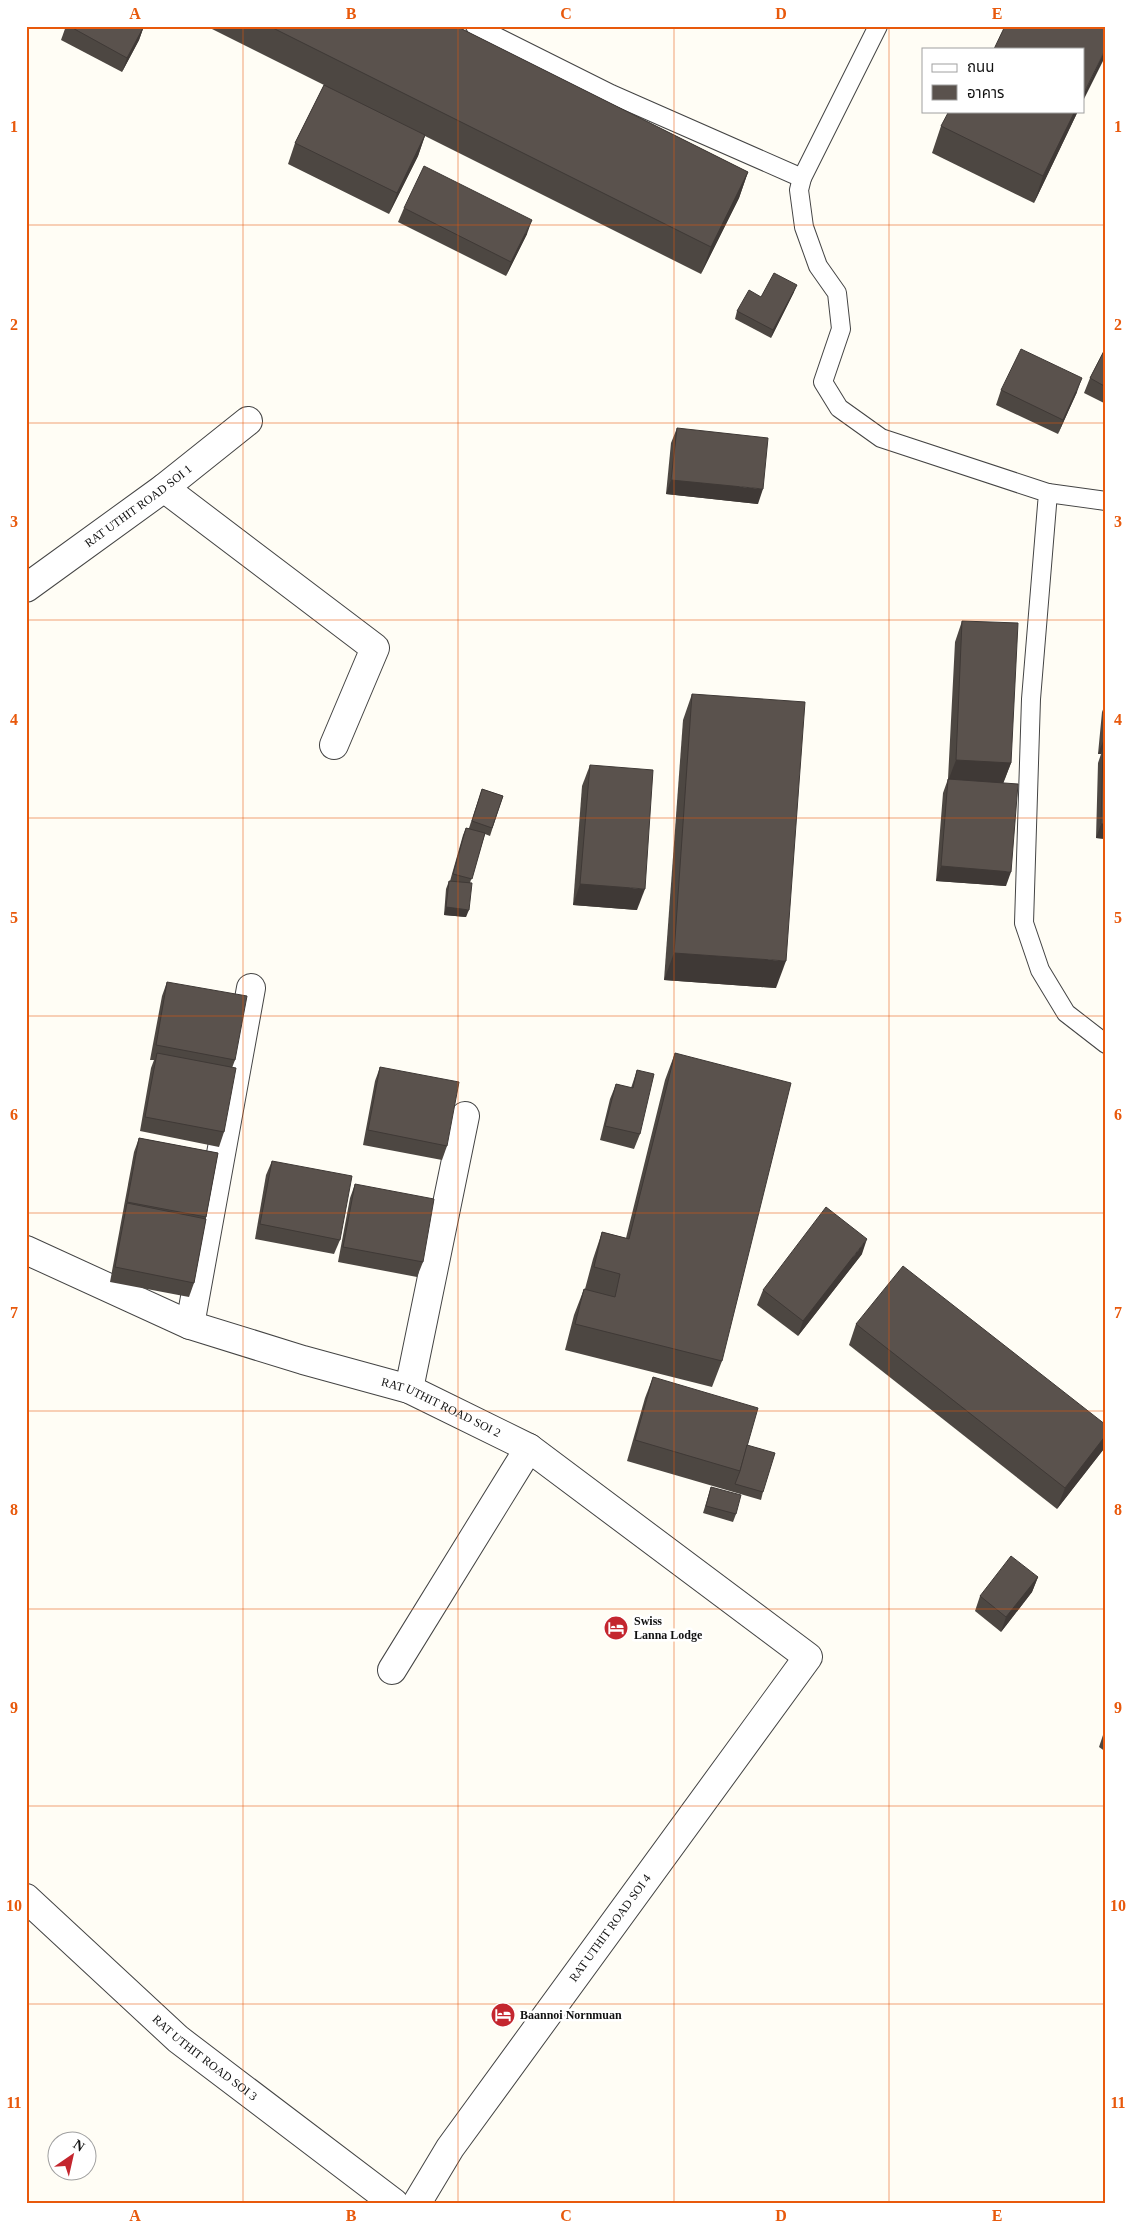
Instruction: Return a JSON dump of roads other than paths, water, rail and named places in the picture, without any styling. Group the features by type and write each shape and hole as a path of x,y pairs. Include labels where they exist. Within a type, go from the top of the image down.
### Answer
{"street":[{"name":"RAT UTHIT ROAD SOI 1","path":"26,588 164,488 248,420"},
{"path":"164,488 375,648 334,745"},
{"path":"190,1325 251,988"},
{"path":"409,1389 466,1116"},
{"name":"RAT UTHIT ROAD SOI 2","path":"26,1250 190,1325 303,1360 409,1389 529,1448 808,1657"},
{"path":"392,1670 529,1448"},
{"name":"RAT UTHIT ROAD SOI 4","path":"417,2203 450,2148 808,1657"},
{"name":"RAT UTHIT ROAD SOI 3","path":"26,1898 178,2039 394,2203"}],"lane":[{"path":"475,26 611,94 802,178"},
{"path":"878,26 802,178 799,190 804,227 818,266 837,293 841,329 823,382 839,408 881,438 1048,493 1106,501"},
{"path":"1048,493 1031,698 1024,923 1040,970 1066,1013 1106,1044"}],"place":[{"name":"Swiss Lanna Lodge","path":"616,1628"},
{"name":"Baannoi Nornmuan","path":"503,2015"}]}
